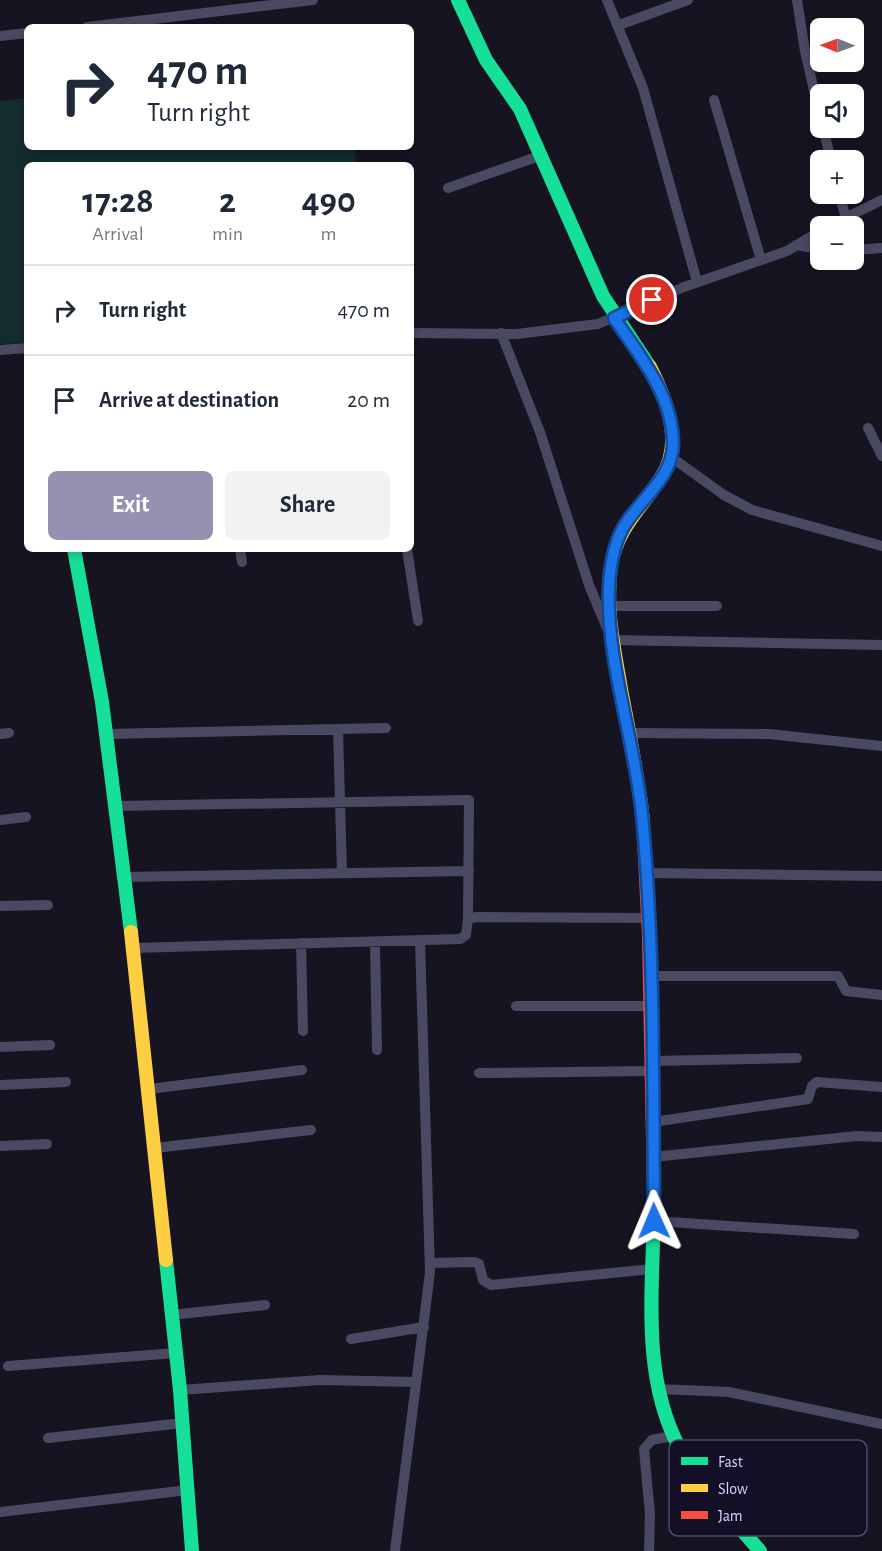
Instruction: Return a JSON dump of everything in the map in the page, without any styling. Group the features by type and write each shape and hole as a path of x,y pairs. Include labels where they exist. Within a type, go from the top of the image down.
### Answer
{"street":[{"path":"112,24 313,0"},
{"path":"458,0 486,60 520,109 542,155 571,227 614,318 654,375 670,422 673,444 666,471 623,528 615,546 611,565 609,606 612,640 641,808 648,918 653,1122 654,1221 650,1328 653,1368 675,1440"},
{"path":"607,0 643,88 697,282"},
{"path":"618,25 688,0"},
{"path":"797,0 812,84"},
{"path":"0,36 24,33"},
{"path":"714,100 761,260"},
{"path":"448,188 542,155"},
{"path":"850,216 882,200"},
{"path":"414,333 501,333 575,327 614,318 697,282 761,260 810,237"},
{"path":"796,245 810,247"},
{"path":"864,249 882,248"},
{"path":"501,333 540,432 589,585 612,640"},
{"path":"0,350 24,348"},
{"path":"868,428 882,456"},
{"path":"671,458 724,495 752,510 882,546"},
{"path":"75,552 106,734 125,877 180,1390 192,1551"},
{"path":"240,552 242,562"},
{"path":"407,552 418,621"},
{"path":"609,606 717,606"},
{"path":"612,640 882,645"},
{"path":"106,734 386,728"},
{"path":"338,729 342,873"},
{"path":"629,733 769,734 882,746"},
{"path":"116,806 469,800 468,919 464,938 133,948"},
{"path":"0,820 26,818"},
{"path":"125,877 469,871"},
{"path":"646,873 882,876"},
{"path":"0,906 48,905"},
{"path":"468,919 648,918"},
{"path":"395,1551 430,1263 420,941"},
{"path":"375,942 377,1050"},
{"path":"301,943 303,1031"},
{"path":"650,976 838,976 846,991 882,995"},
{"path":"516,1006 650,1005"},
{"path":"0,1047 50,1046"},
{"path":"479,1073 797,1058"},
{"path":"149,1089 302,1070"},
{"path":"0,1085 66,1082"},
{"path":"653,1122 808,1099 812,1086 817,1082 882,1087"},
{"path":"154,1148 311,1130"},
{"path":"653,1156 857,1136 882,1137"},
{"path":"0,1146 47,1144"},
{"path":"654,1221 854,1234"},
{"path":"430,1263 474,1262 479,1264 483,1280 491,1285 652,1269"},
{"path":"171,1315 265,1305"},
{"path":"351,1339 424,1327"},
{"path":"9,1366 176,1353"},
{"path":"180,1390 320,1380 416,1382"},
{"path":"658,1389 729,1392 882,1424"},
{"path":"48,1437 183,1423"},
{"path":"649,1551 650,1514 644,1449 652,1440 672,1436"},
{"path":"0,1512 188,1490"},
{"path":"748,1536 760,1551"}],"green space":[{"path":"24,98 24,150 354,150 356,162 24,162 24,343 0,344 0,101"}],"traffic: fast":[{"path":"458,0 486,60 520,109 603,296 650,367"},
{"path":"75,552 102,702 131,932"},
{"path":"654,1192 653,1354 666,1417 676,1440"},
{"path":"166,1260 180,1390 192,1551"},
{"path":"747,1536 760,1551"}],"traffic: slow":[{"path":"643,820 613,643 609,582 614,552 619,540 662,476 672,449 667,407 650,367"},
{"path":"131,932 166,1260"}],"traffic: jam":[{"path":"643,820 649,936 654,1192"}],"route":[{"path":"652,300 614,318 654,375 670,422 673,444 666,471 623,528 615,546 609,586 609,612 610,633 632,748 645,841 654,1221"}]}
